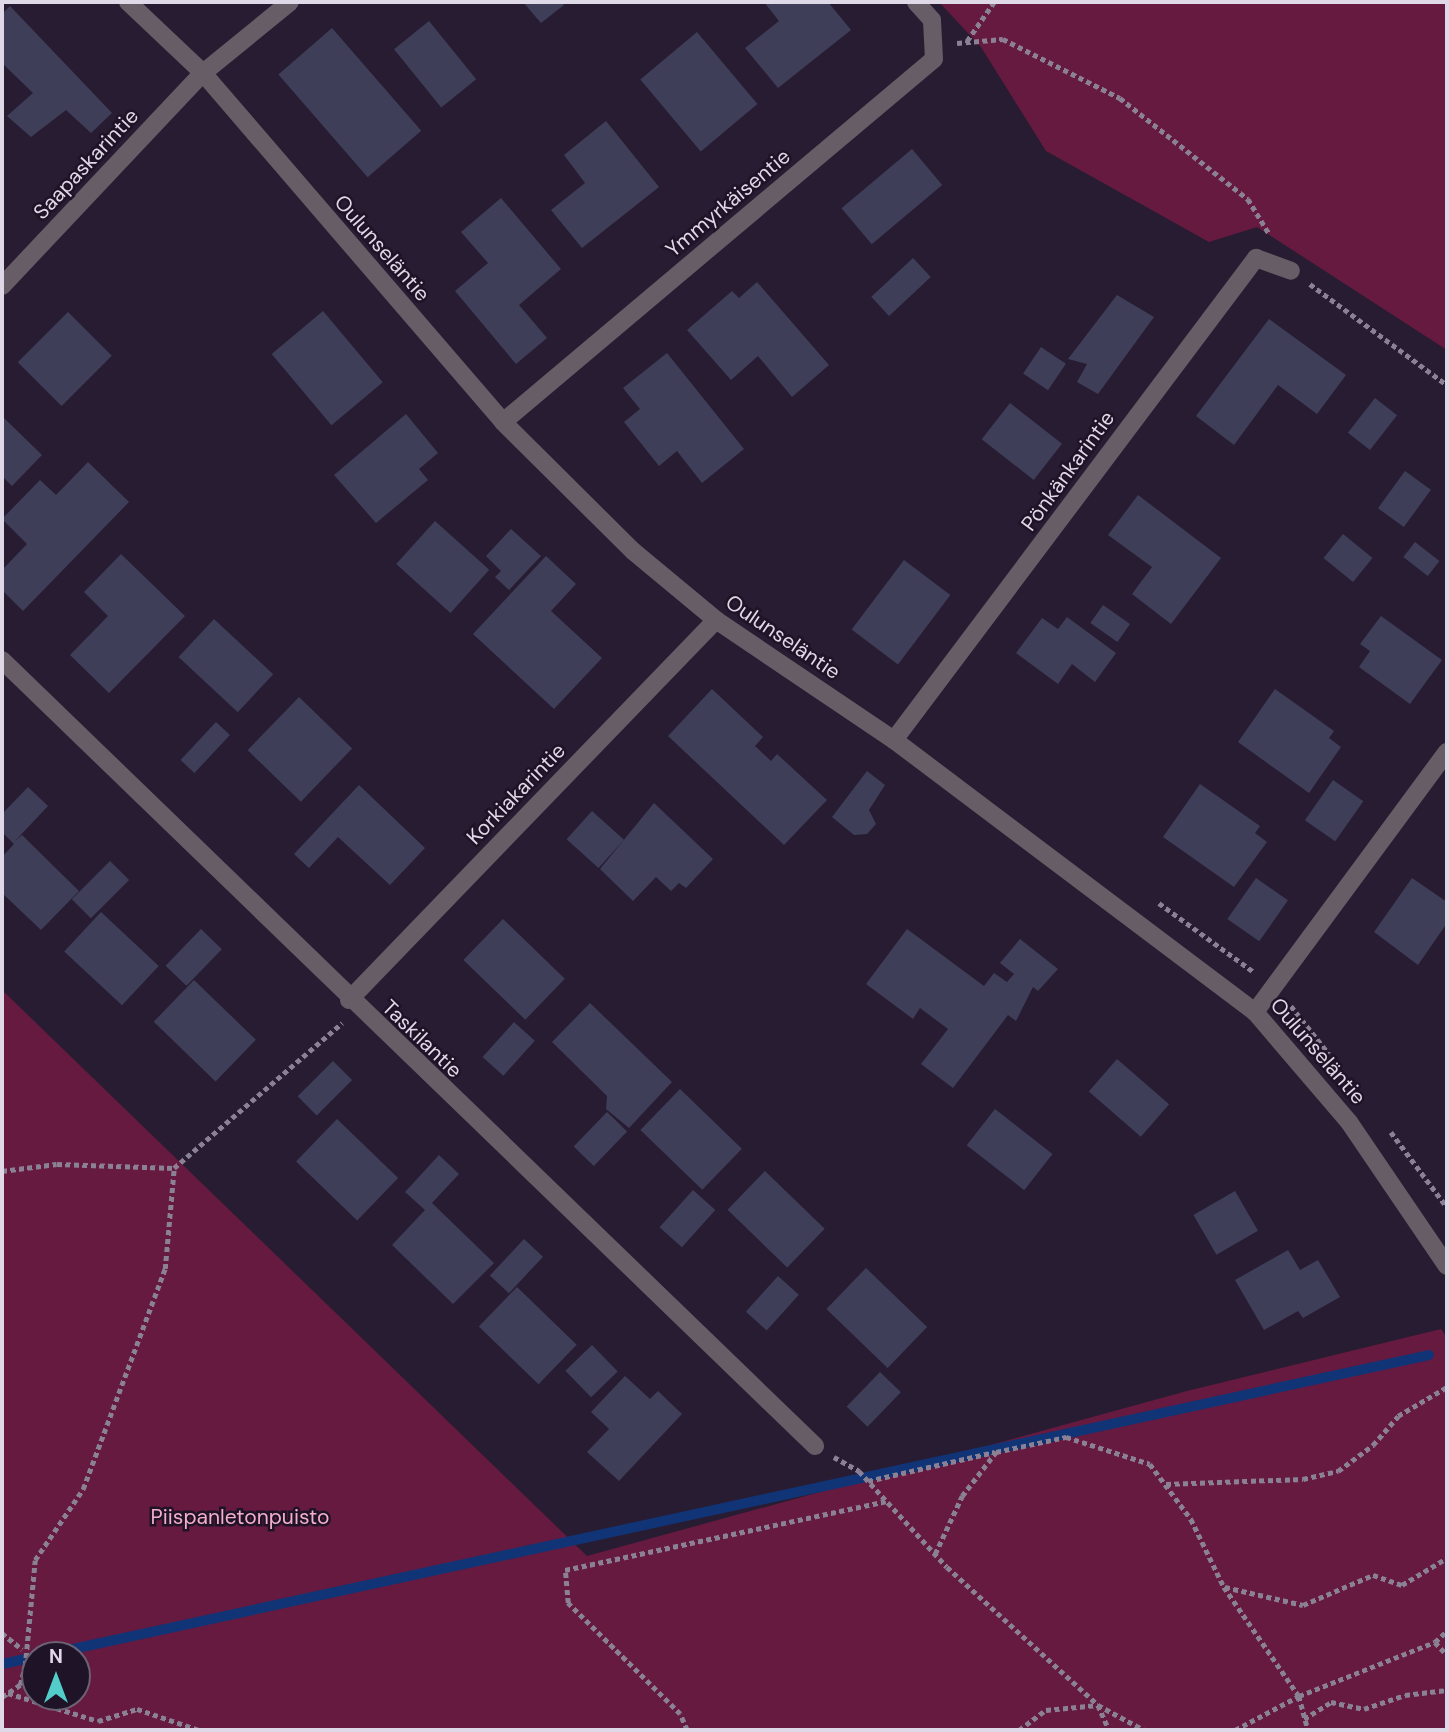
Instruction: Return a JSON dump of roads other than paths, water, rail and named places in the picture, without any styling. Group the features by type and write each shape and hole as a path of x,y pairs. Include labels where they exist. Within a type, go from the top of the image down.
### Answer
{"street":[{"name":"Oulunseläntie","path":"128,2 203,73 503,422 633,551 716,620 894,740 1255,1012 1349,1122 1447,1266"},
{"path":"203,73 290,2"},
{"name":"Ymmyrkäisentie","path":"503,422 934,59 932,20 916,2"},
{"name":"Saapaskarintie","path":"2,286 203,73"},
{"name":"Pönkänkarintie","path":"894,740 1256,258 1291,271"},
{"name":"Korkiakarintie","path":"353,1005 716,620"},
{"name":"Taskilantie","path":"2,660 353,1005 815,1446"},
{"path":"1255,1012 1447,752"}],"waterway":[{"path":"91,1645 1429,1355"},
{"path":"2,1664 21,1660"}],"park label":[{"name":"Piispanletonpuisto","path":"240,1517"}]}
